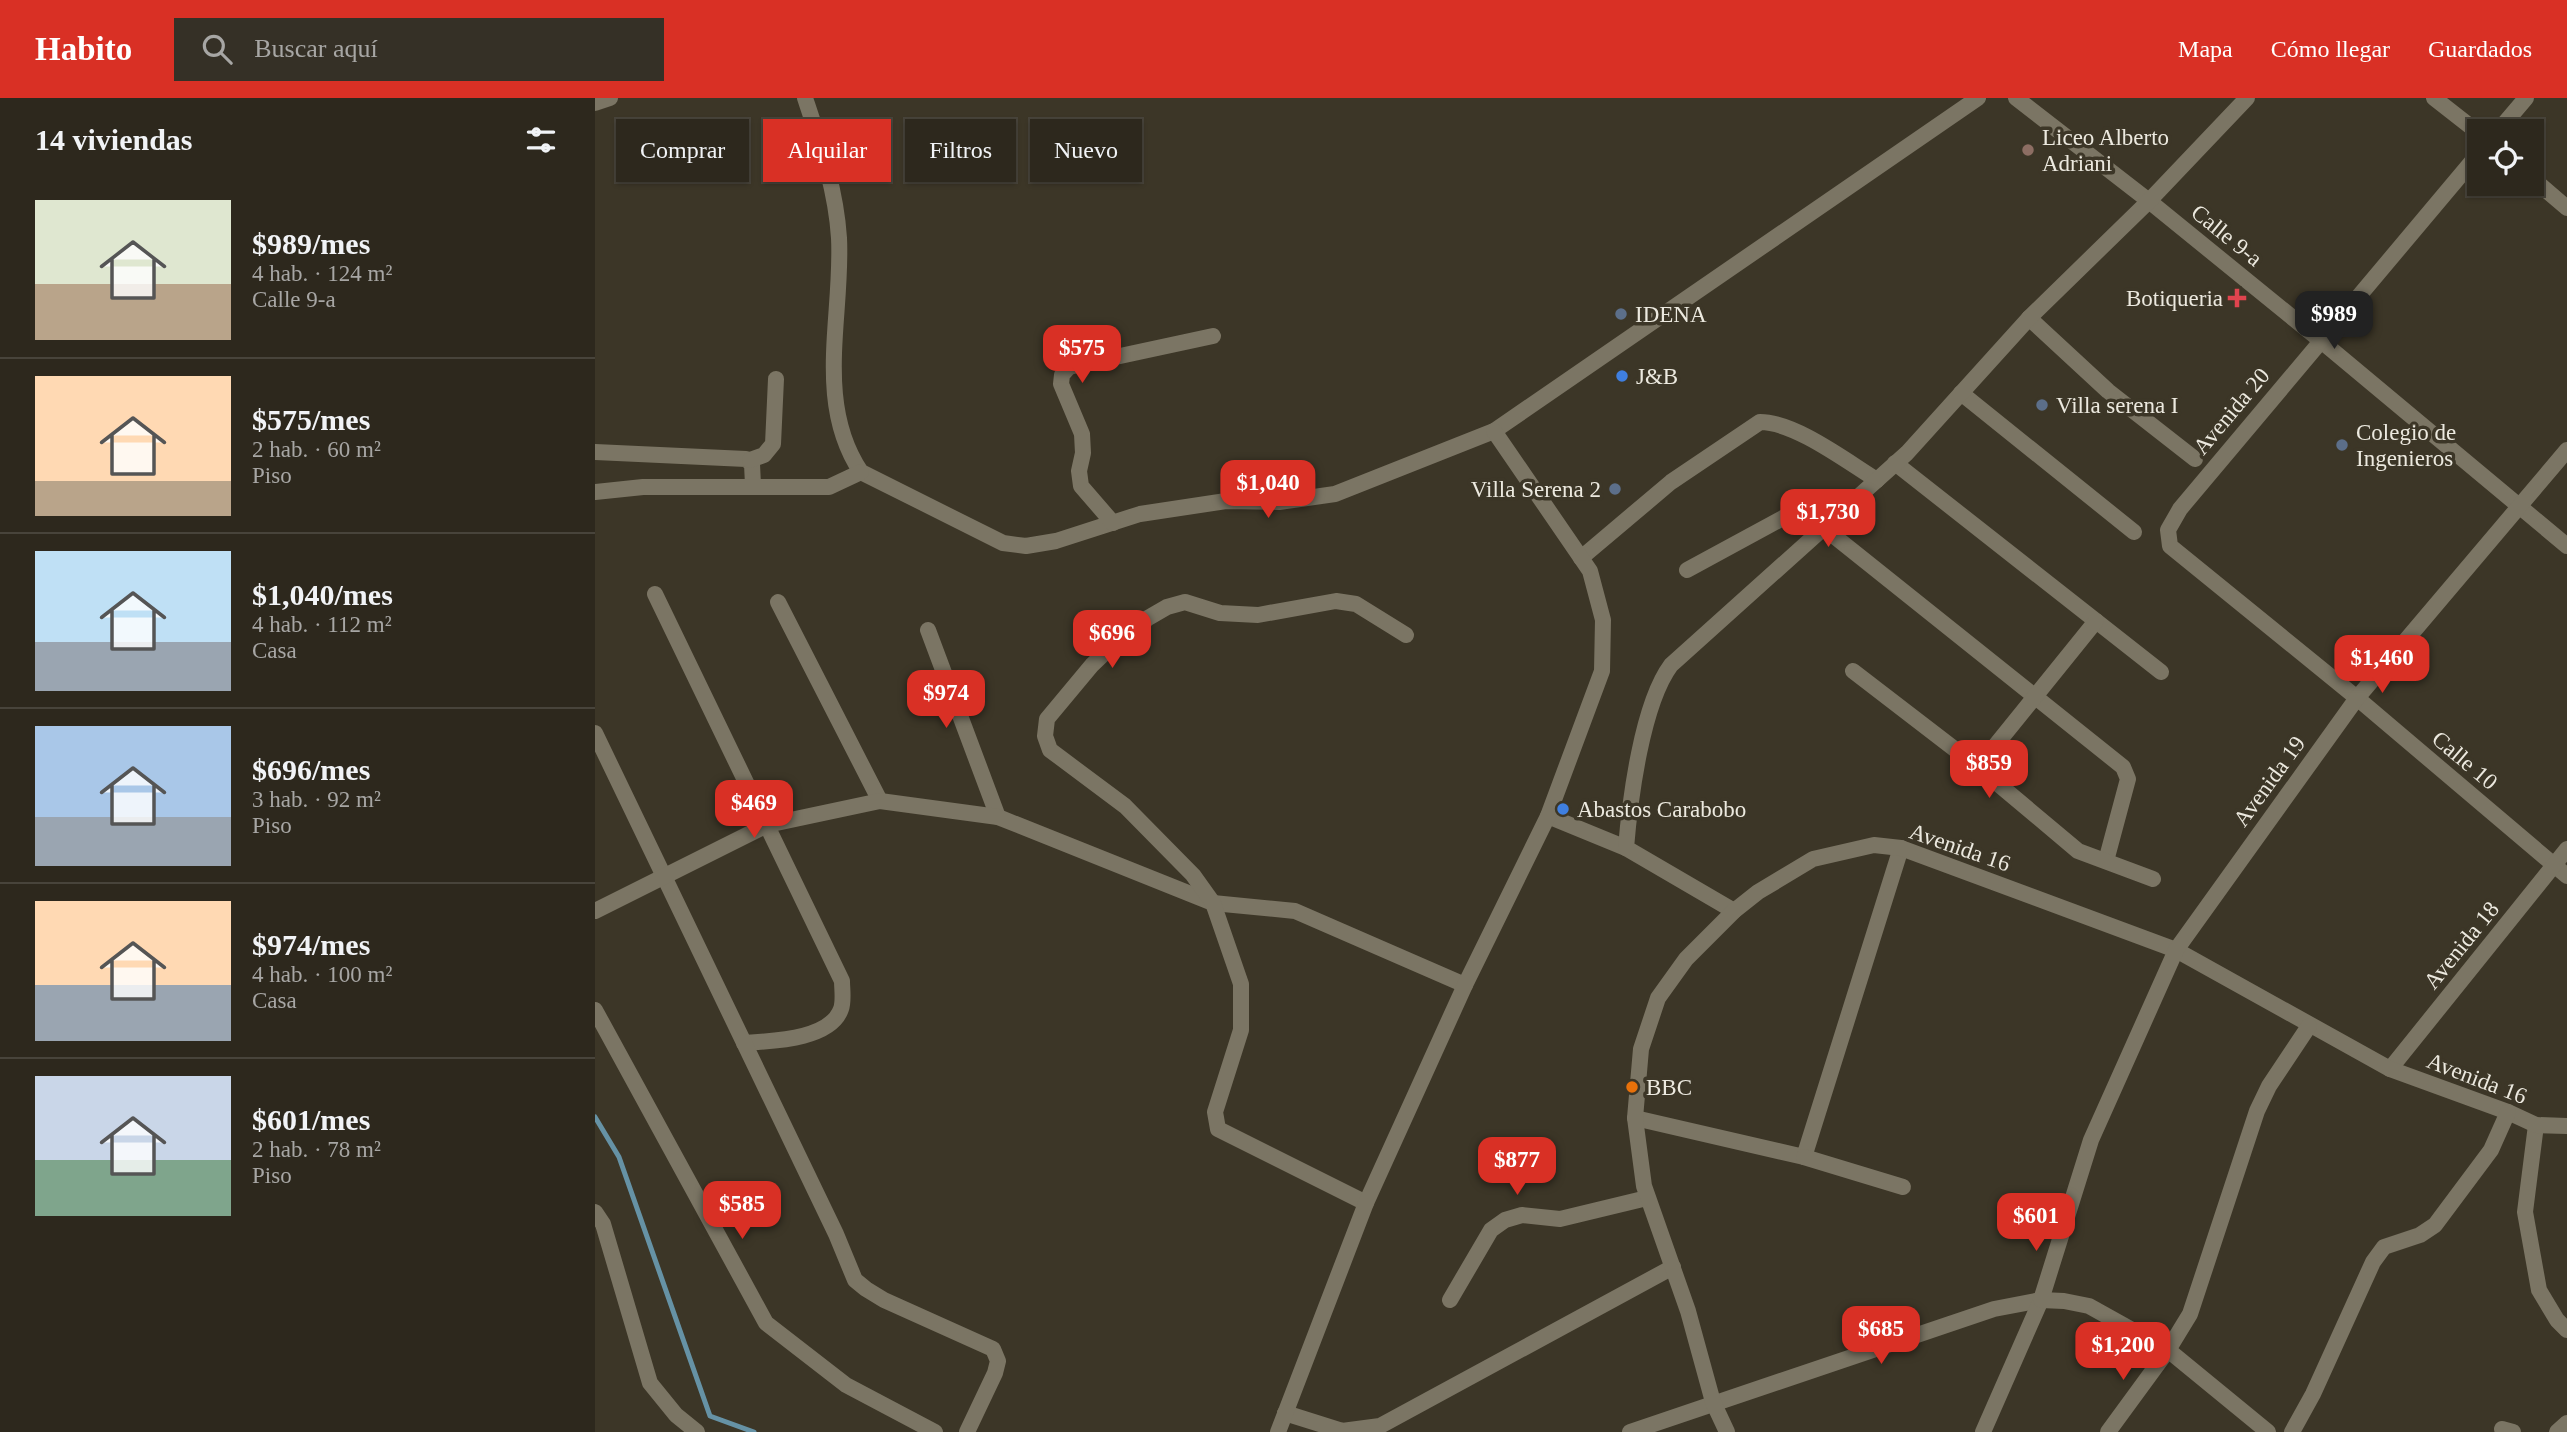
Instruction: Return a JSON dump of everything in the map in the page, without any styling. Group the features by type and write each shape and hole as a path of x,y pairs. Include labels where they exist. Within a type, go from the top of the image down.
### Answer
{"street":[{"path":"595,103 610,98"},
{"path":"805,98 828,170 839,237 833,386 838,423 848,452 861,472 1003,543 1026,546 1056,541 1140,514 1226,501 1279,502 1335,494 1494,431 1978,98"},
{"name":"Calle 9-a","path":"2016,98 2149,201 2320,340 2567,546"},
{"path":"1626,848 1638,760 1660,680 1671,665 1895,463 2029,318 2149,201 2247,98"},
{"path":"2434,98 2467,124"},
{"path":"2508,119 2526,98"},
{"name":"Avenida 20","path":"2170,546 2168,530 2180,509 2467,167"},
{"path":"2544,188 2567,208"},
{"path":"2029,318 2108,391 2195,459"},
{"path":"1113,523 1081,486 1079,471 1083,453 1082,434 1061,384 1062,374 1069,367 1213,336"},
{"path":"595,452 750,460 764,455 773,444 776,379"},
{"path":"1961,393 2134,532"},
{"path":"1581,558 1671,482 1760,422 1772,422 1794,430 1877,480"},
{"path":"1278,1432 1366,1203 1465,985 1548,816 1602,671 1603,620 1590,571 1494,431"},
{"name":"Avenida 19","path":"1983,1432 2041,1300 2091,1140 2176,950 2357,698 2567,450"},
{"path":"750,460 753,485"},
{"path":"1895,463 2161,672"},
{"path":"595,492 643,487 829,487 861,472"},
{"path":"1687,570 1792,513 1803,513 2038,696 2123,767 2128,779 2106,861"},
{"name":"Calle 10","path":"2170,546 2357,698 2567,876"},
{"path":"655,594 842,981 841,1008 830,1025 789,1040 744,1043"},
{"path":"1366,1203 1218,1129 1215,1112 1241,1030 1241,984 1213,903 1193,875 1125,806 1062,761 1050,750 1045,736 1047,719 1092,664 1148,618 1176,604 1185,603 1220,613 1258,615 1336,601 1356,604 1406,635"},
{"path":"778,602 880,801"},
{"path":"1978,767 2096,621"},
{"path":"928,630 998,817"},
{"path":"1853,671 1978,767 2078,850 2153,879"},
{"path":"595,733 836,1234 855,1280 884,1300 993,1349 998,1360 995,1373 967,1432"},
{"path":"595,911 767,825 880,801 998,817 1213,903 1295,911 1465,985"},
{"path":"1548,816 1626,848 1734,911"},
{"name":"Avenida 16","path":"1725,1427 1713,1402 1673,1267 1647,1198 1635,1118 1641,1049 1658,998 1686,959 1734,911 1758,892 1813,859 1874,845 1901,848 2176,950 2390,1069 2508,1112 2536,1125 2567,1126"},
{"path":"1804,1157 1901,848"},
{"name":"Avenida 18","path":"2390,1069 2567,849"},
{"path":"595,1010 766,1323 846,1385 935,1432"},
{"path":"2108,1432 2168,1350 2190,1314 2257,1111 2269,1087 2309,1026"},
{"path":"2292,1432 2313,1394 2373,1262 2384,1247 2420,1235 2435,1225 2491,1150 2508,1112"},
{"path":"1635,1118 1804,1157 1903,1187"},
{"path":"2536,1125 2525,1212 2539,1290 2557,1320 2567,1330"},
{"path":"1450,1300 1492,1230 1505,1220 1523,1214 1560,1219 1647,1198"},
{"path":"595,1212 603,1224 650,1383 676,1415 697,1432"},
{"path":"1286,1413 1342,1431 1380,1426 1673,1267"},
{"path":"1630,1432 1994,1309 2041,1300 2089,1306 2168,1350 2268,1432"},
{"path":"2557,1432 2567,1423"}],"waterway":[{"path":"595,1117 619,1157 710,1416 754,1432"}],"place":[{"name":"Liceo Alberto Adriani","path":"2028,150"},
{"name":"Botiqueria","path":"2237,298"},
{"name":"IDENA","path":"1621,314"},
{"name":"J&B","path":"1622,376"},
{"name":"Villa serena I","path":"2042,405"},
{"name":"Colegio de Ingenieros","path":"2342,445"},
{"name":"Villa Serena 2","path":"1615,489"},
{"name":"Abastos Carabobo","path":"1563,809"},
{"name":"BBC","path":"1632,1087"}]}
